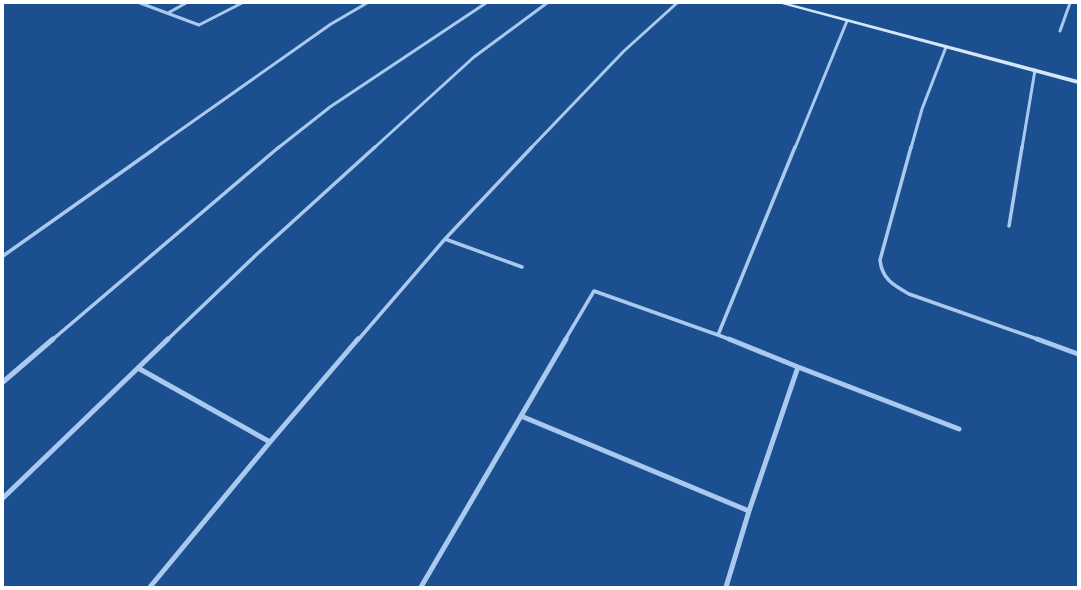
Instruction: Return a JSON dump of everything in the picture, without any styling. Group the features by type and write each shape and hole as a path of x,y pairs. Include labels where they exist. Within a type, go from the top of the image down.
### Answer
{"street":[{"path":"140,3 199,25 242,3"},
{"path":"168,13 186,3"},
{"path":"3,256 331,24 367,3"},
{"path":"3,382 284,143 330,107 486,3"},
{"path":"3,498 257,254 474,57 547,3"},
{"path":"150,587 270,442 445,239 624,52 677,3"},
{"path":"782,3 1078,82"},
{"path":"1060,31 1070,3"},
{"path":"718,335 847,21"},
{"path":"946,47 922,109 880,260 883,276 891,284 909,294 1078,354"},
{"path":"1009,226 1035,70"},
{"path":"445,239 522,267"},
{"path":"421,587 594,291 718,335 959,429"},
{"path":"726,587 749,511 798,367"},
{"path":"138,368 270,442"},
{"path":"521,416 749,511"}]}
